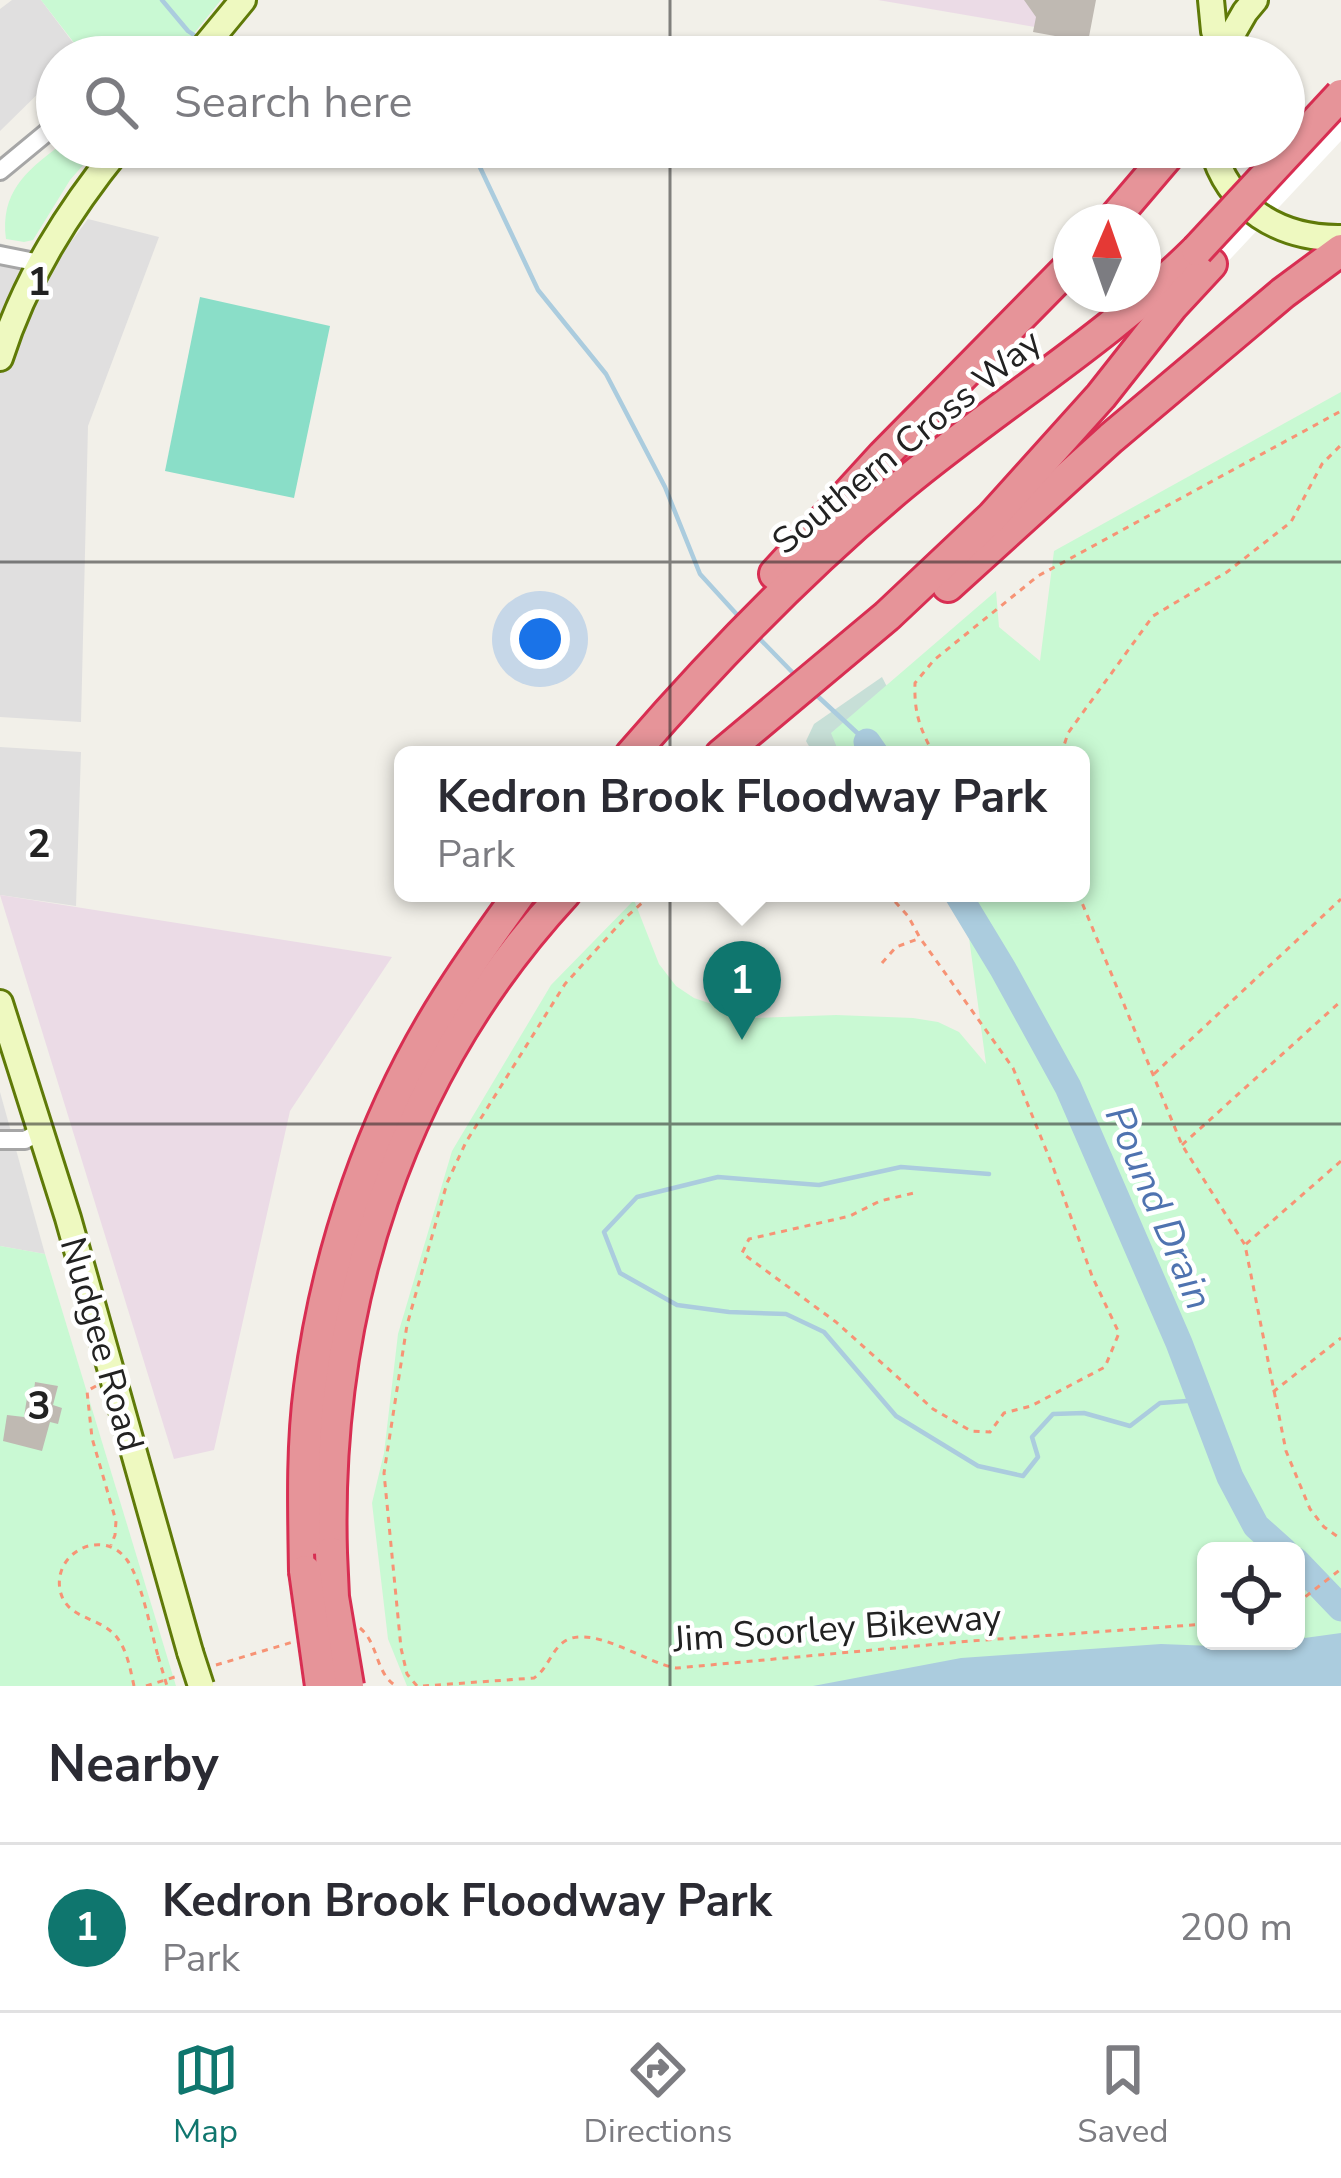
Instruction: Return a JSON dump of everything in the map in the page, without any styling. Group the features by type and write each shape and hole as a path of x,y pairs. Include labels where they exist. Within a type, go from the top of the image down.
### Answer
{"highway":[{"name":"Southern Cross Way","path":"1305,138 1341,95"},
{"name":"Southern Cross Way","path":"1305,160 1341,125"},
{"path":"1126,204 1157,168"},
{"name":"Southern Cross Way","path":"732,746 835,665 1020,487 1101,396 1204,257 1279,168"},
{"name":"Southern Cross Way","path":"757,606 905,482 1204,257 1296,168"},
{"path":"835,665 934,598 1111,438 1341,250"},
{"path":"639,746 883,456 1053,283"},
{"path":"321,1686 318,1562 304,1474 310,1388 329,1283 384,1120 418,1049 514,902"},
{"path":"348,1686 336,1619 318,1562 350,1311 382,1198 430,1084 502,968 558,902"}],"main road":[{"path":"214,36 243,0"},
{"path":"1211,0 1215,36"},
{"path":"1232,36 1255,0"},
{"path":"0,358 40,262 104,168"},
{"path":"1219,168 1232,191 1266,222 1301,236 1341,238"},
{"name":"Nudgee Road","path":"0,1003 115,1380 195,1670"}],"street":[{"path":"0,171 36,141"},
{"path":"0,255 40,262"},
{"path":"0,1140 20,1141 41,1131"}],"path":[{"path":"930,746 916,719 914,701 915,682 934,660 1038,576 1341,411"},
{"path":"1064,746 1068,733 1153,616 1227,572 1291,522 1322,464 1341,445"},
{"path":"1153,1075 1341,899"},
{"path":"420,1686 407,1674 401,1648 384,1473 407,1325 447,1183 466,1142 566,983 643,902"},
{"path":"895,902 1013,1068 1092,1276 1119,1333 1105,1367 1031,1406 1004,1413 990,1432 970,1431 933,1409 836,1322 742,1253 749,1239 850,1216 880,1201 918,1192"},
{"path":"1082,902 1182,1145 1245,1245 1283,1442 1300,1490 1319,1521 1341,1539"},
{"path":"882,963 896,947 920,938"},
{"path":"1182,1145 1341,1001"},
{"path":"1245,1245 1341,1161"},
{"path":"1273,1392 1341,1338"},
{"path":"94,1386 87,1391 87,1407 116,1521 110,1547"},
{"path":"134,1686 117,1637 70,1609 59,1588 61,1570 72,1553 89,1546 110,1547 131,1567 167,1686"},
{"path":"1305,1598 1341,1569"},
{"name":"Jim Soorley Bikeway","path":"420,1686 537,1677 559,1646 577,1637 600,1640 677,1668 1197,1625"},
{"path":"353,1627 369,1636 385,1678 396,1686"},
{"path":"146,1686 298,1641"}],"shaded area":[{"path":"12,0 41,0 68,36 36,36 36,96 0,131 0,9"},
{"path":"878,0 1094,0 1087,36"},
{"path":"88,219 159,237 88,426 81,722 0,717 0,243 53,266"},
{"path":"882,677 917,746 809,746 806,741 814,724"},
{"path":"0,747 81,752 76,906 0,895"},
{"path":"0,895 392,957 290,1111 214,1450 174,1459"},
{"path":"0,1092 45,1254 0,1246"},
{"path":"1341,1633 1341,1686 813,1686 961,1658 1161,1644 1197,1645 1197,1650 1305,1650 1305,1638"}],"green space":[{"path":"41,0 221,0 192,36 69,36"},
{"path":"36,165 81,168 33,240 6,239 11,196"},
{"path":"200,297 330,326 294,498 165,471"},
{"path":"1341,392 1341,1686 407,1686 388,1639 372,1503 384,1453 398,1334 452,1151 551,985 632,902 659,964 676,986 694,998 754,1018 836,1015 938,1022 959,1032 986,1064 964,902 1090,902 1090,746 836,746 831,733 996,591 999,627 1040,661 1054,551"},
{"path":"0,1246 45,1254 176,1686 0,1686"}],"pier":[{"path":"1341,82 1341,141 1219,271 1189,243 1260,168 1305,168 1305,120"}],"building":[{"path":"1024,0 1096,0 1089,36 1033,32 1036,17"},
{"path":"35,1382 58,1386 53,1405 62,1408 58,1424 50,1422 42,1451 3,1441 7,1415 24,1417 28,1391 34,1391"}],"waterway":[{"path":"162,0 196,36"},
{"path":"480,168 538,290 606,374 665,487 700,574 741,619"},
{"path":"757,636 795,675"},
{"path":"812,691 867,742"},
{"name":"Pound Drain","path":"867,742 870,746"},
{"name":"Pound Drain","path":"962,902 1068,1087 1179,1343 1230,1477 1256,1526 1274,1542"},
{"path":"989,1174 901,1167 819,1185 718,1177 637,1197 604,1232 620,1273 677,1305 786,1314 824,1332 896,1416 978,1466 1023,1476 1038,1457 1032,1437 1053,1414 1084,1413 1130,1426 1160,1403 1200,1400"},
{"name":"Pound Drain","path":"1305,1570 1341,1608"}],"place":[{"name":"Kedron Brook Floodway Park","path":"742,1040"}]}
